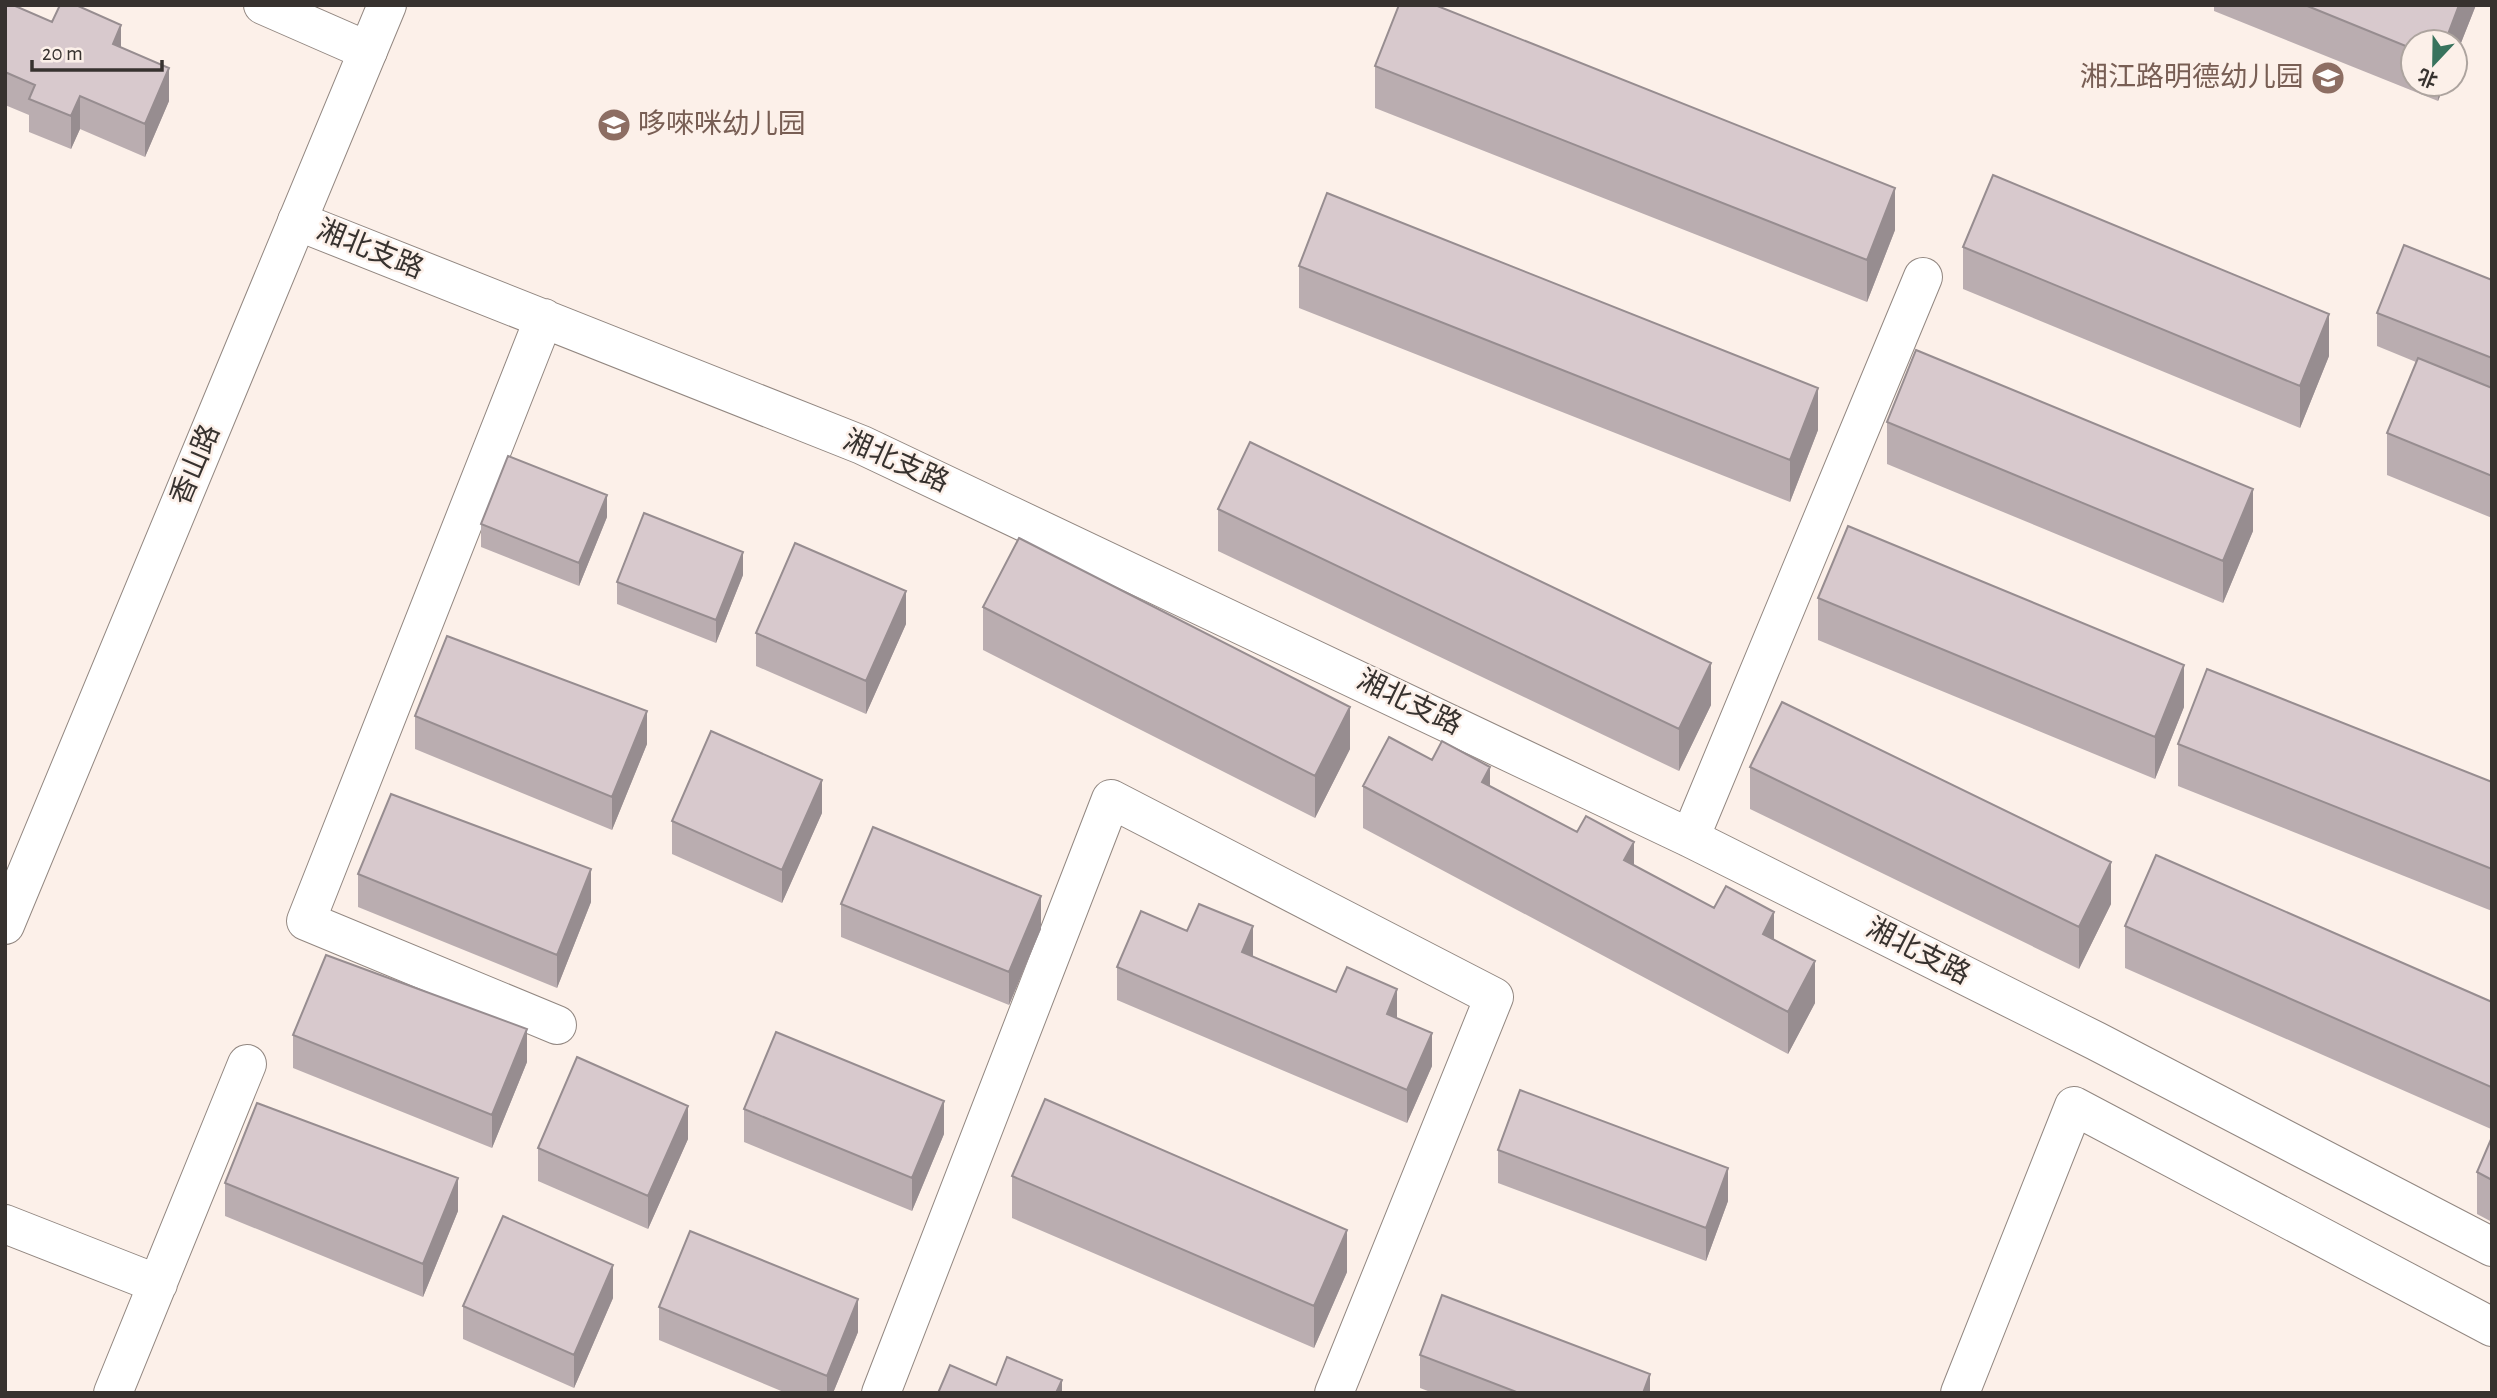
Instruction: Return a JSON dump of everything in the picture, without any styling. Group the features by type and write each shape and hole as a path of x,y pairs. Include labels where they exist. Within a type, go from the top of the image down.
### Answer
{"street":[{"path":"262,5 368,51"},
{"name":"香山路","path":"5,925 387,5"},
{"name":"湘北支路","path":"297,221 862,445 1690,838 2096,1041 2492,1247"},
{"path":"1690,838 1923,277"},
{"path":"544,318 306,921 557,1025"},
{"path":"881,1393 1111,799 1494,997 1334,1393"},
{"path":"113,1393 247,1064"},
{"path":"1960,1393 2074,1106 2492,1326"},
{"path":"5,1224 158,1284"}],"building":[{"path":"6,5 13,5 52,22 60,5 76,5 121,25 113,44 169,68 145,124 80,96 71,116 29,99 35,85 5,72"},
{"path":"1399,5 1435,5 1895,188 1867,260 1375,66"},
{"path":"2305,5 2459,5 2450,28 2399,28 2399,43"},
{"path":"1993,175 2329,314 2300,386 1963,247"},
{"path":"1327,193 1818,388 1790,460 1299,266"},
{"path":"2404,245 2492,280 2492,358 2377,313"},
{"path":"1916,350 2253,489 2223,561 1887,422"},
{"path":"2418,358 2492,388 2492,476 2387,433"},
{"path":"1250,442 1711,663 1679,729 1218,509"},
{"path":"508,456 607,495 579,563 481,524"},
{"path":"644,513 743,552 716,620 617,582"},
{"path":"1848,526 2184,665 2155,737 1818,598"},
{"path":"1019,538 1350,707 1315,776 983,607"},
{"path":"795,543 906,591 866,681 756,633"},
{"path":"447,636 647,711 612,797 415,716"},
{"path":"2207,669 2492,782 2492,869 2178,744"},
{"path":"1782,702 2111,862 2079,927 1750,767"},
{"path":"711,731 822,780 782,870 672,821"},
{"path":"1389,737 1432,760 1442,741 1490,767 1482,782 1577,832 1586,816 1634,842 1624,860 1714,908 1726,886 1774,912 1763,934 1815,961 1788,1012 1363,786"},
{"path":"391,794 591,869 557,955 358,874"},
{"path":"873,827 1041,896 1009,972 841,904"},
{"path":"2156,855 2492,1002 2491,1087 2125,926"},
{"path":"1199,904 1253,926 1242,952 1336,992 1347,967 1397,989 1387,1014 1432,1033 1407,1090 1117,967 1141,911 1187,931"},
{"path":"326,955 527,1029 492,1115 293,1035"},
{"path":"776,1032 944,1101 912,1178 744,1109"},
{"path":"577,1057 688,1106 648,1196 538,1148"},
{"path":"1520,1090 1728,1168 1706,1228 1498,1150"},
{"path":"1045,1099 1347,1230 1314,1306 1012,1176"},
{"path":"257,1103 458,1178 423,1264 225,1183"},
{"path":"2492,1137 2492,1180 2477,1172"},
{"path":"503,1216 613,1265 574,1355 463,1306"},
{"path":"690,1231 858,1299 827,1376 659,1307"},
{"path":"1442,1295 1650,1374 1643,1393 1519,1393 1420,1355"},
{"path":"1007,1357 1062,1380 1056,1393 938,1393 950,1365 996,1385"}],"place":[{"name":"湘江路明德幼儿园","path":"2328,78"},
{"name":"哆唻咪幼儿园","path":"614,125"}]}
